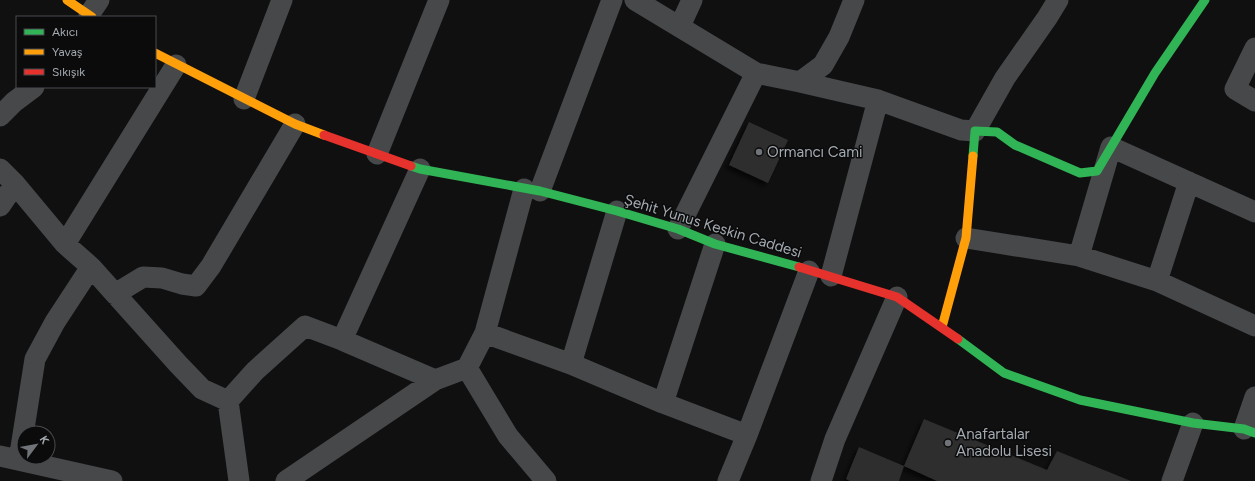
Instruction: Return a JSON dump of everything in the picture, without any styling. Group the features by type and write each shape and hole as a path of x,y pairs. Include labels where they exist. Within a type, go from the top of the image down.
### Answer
{"street":[{"path":"67,0 94,11"},
{"path":"244,99 282,0"},
{"path":"377,154 439,0"},
{"path":"286,481 435,380 467,368 485,333 532,190 612,0"},
{"path":"635,0 756,73 878,100 961,130 997,132 1015,145 1080,173 1097,170 1198,3"},
{"path":"680,26 692,0"},
{"path":"800,82 823,65 839,37 854,0"},
{"path":"942,327 966,238 975,131 1005,78 1058,0"},
{"path":"1255,48 1235,90 1255,101"},
{"name":"Şehit Yunus Keskin Caddesi","path":"156,54 295,124 420,169 532,190 617,211 678,229 715,244 831,276 897,297 942,327 1004,373 1080,400 1193,423 1250,431"},
{"path":"66,244 176,65"},
{"path":"678,229 756,73"},
{"path":"0,116 14,102 33,88"},
{"path":"831,276 878,100"},
{"path":"116,294 143,277 162,278 182,284 196,286 211,266 295,124"},
{"path":"1111,147 1255,212"},
{"path":"1079,256 1111,147"},
{"path":"0,169 15,184 66,244 92,267 202,389 228,401"},
{"path":"342,340 420,169"},
{"path":"1157,281 1189,182"},
{"path":"0,206 15,184"},
{"path":"571,364 617,211"},
{"path":"966,238 1079,256 1157,281 1255,326"},
{"path":"663,403 715,244"},
{"path":"92,267 55,322 35,358 9,458 112,481"},
{"path":"728,481 809,271"},
{"path":"821,481 835,439 897,297"},
{"path":"228,401 255,372 305,326 342,340 435,380"},
{"path":"485,333 571,364 663,403 747,435"},
{"path":"467,368 508,436 546,481"},
{"path":"1250,431 1255,397"},
{"path":"228,401 239,481"},
{"path":"1172,481 1193,423"}],"building":[{"name":"Ormancı Cami","path":"749,122 788,140 768,183 729,165"},
{"name":"Anafartalar Anadolu Lisesi","path":"924,419 1047,470 1057,451 1131,481 937,481 904,466"},
{"path":"859,447 904,466 899,481 850,481 846,479"}],"traffic: fast":[{"path":"973,156 975,131 997,132 1015,145 1080,173 1097,171 1155,73 1205,0"},
{"path":"411,166 420,169 540,191 617,211 678,229 715,244 799,267"},
{"path":"958,339 1004,373 1080,400 1193,423 1244,429 1255,433"}],"traffic: slow":[{"path":"67,0 91,16"},
{"path":"156,54 295,124 324,135"},
{"path":"942,327 966,238 973,156"}],"traffic: jam":[{"path":"324,135 411,166"},
{"path":"799,267 897,297 958,339"}],"place":[{"name":"Ormancı Cami","path":"759,152"},
{"name":"Anafartalar Anadolu Lisesi","path":"948,443"}]}
